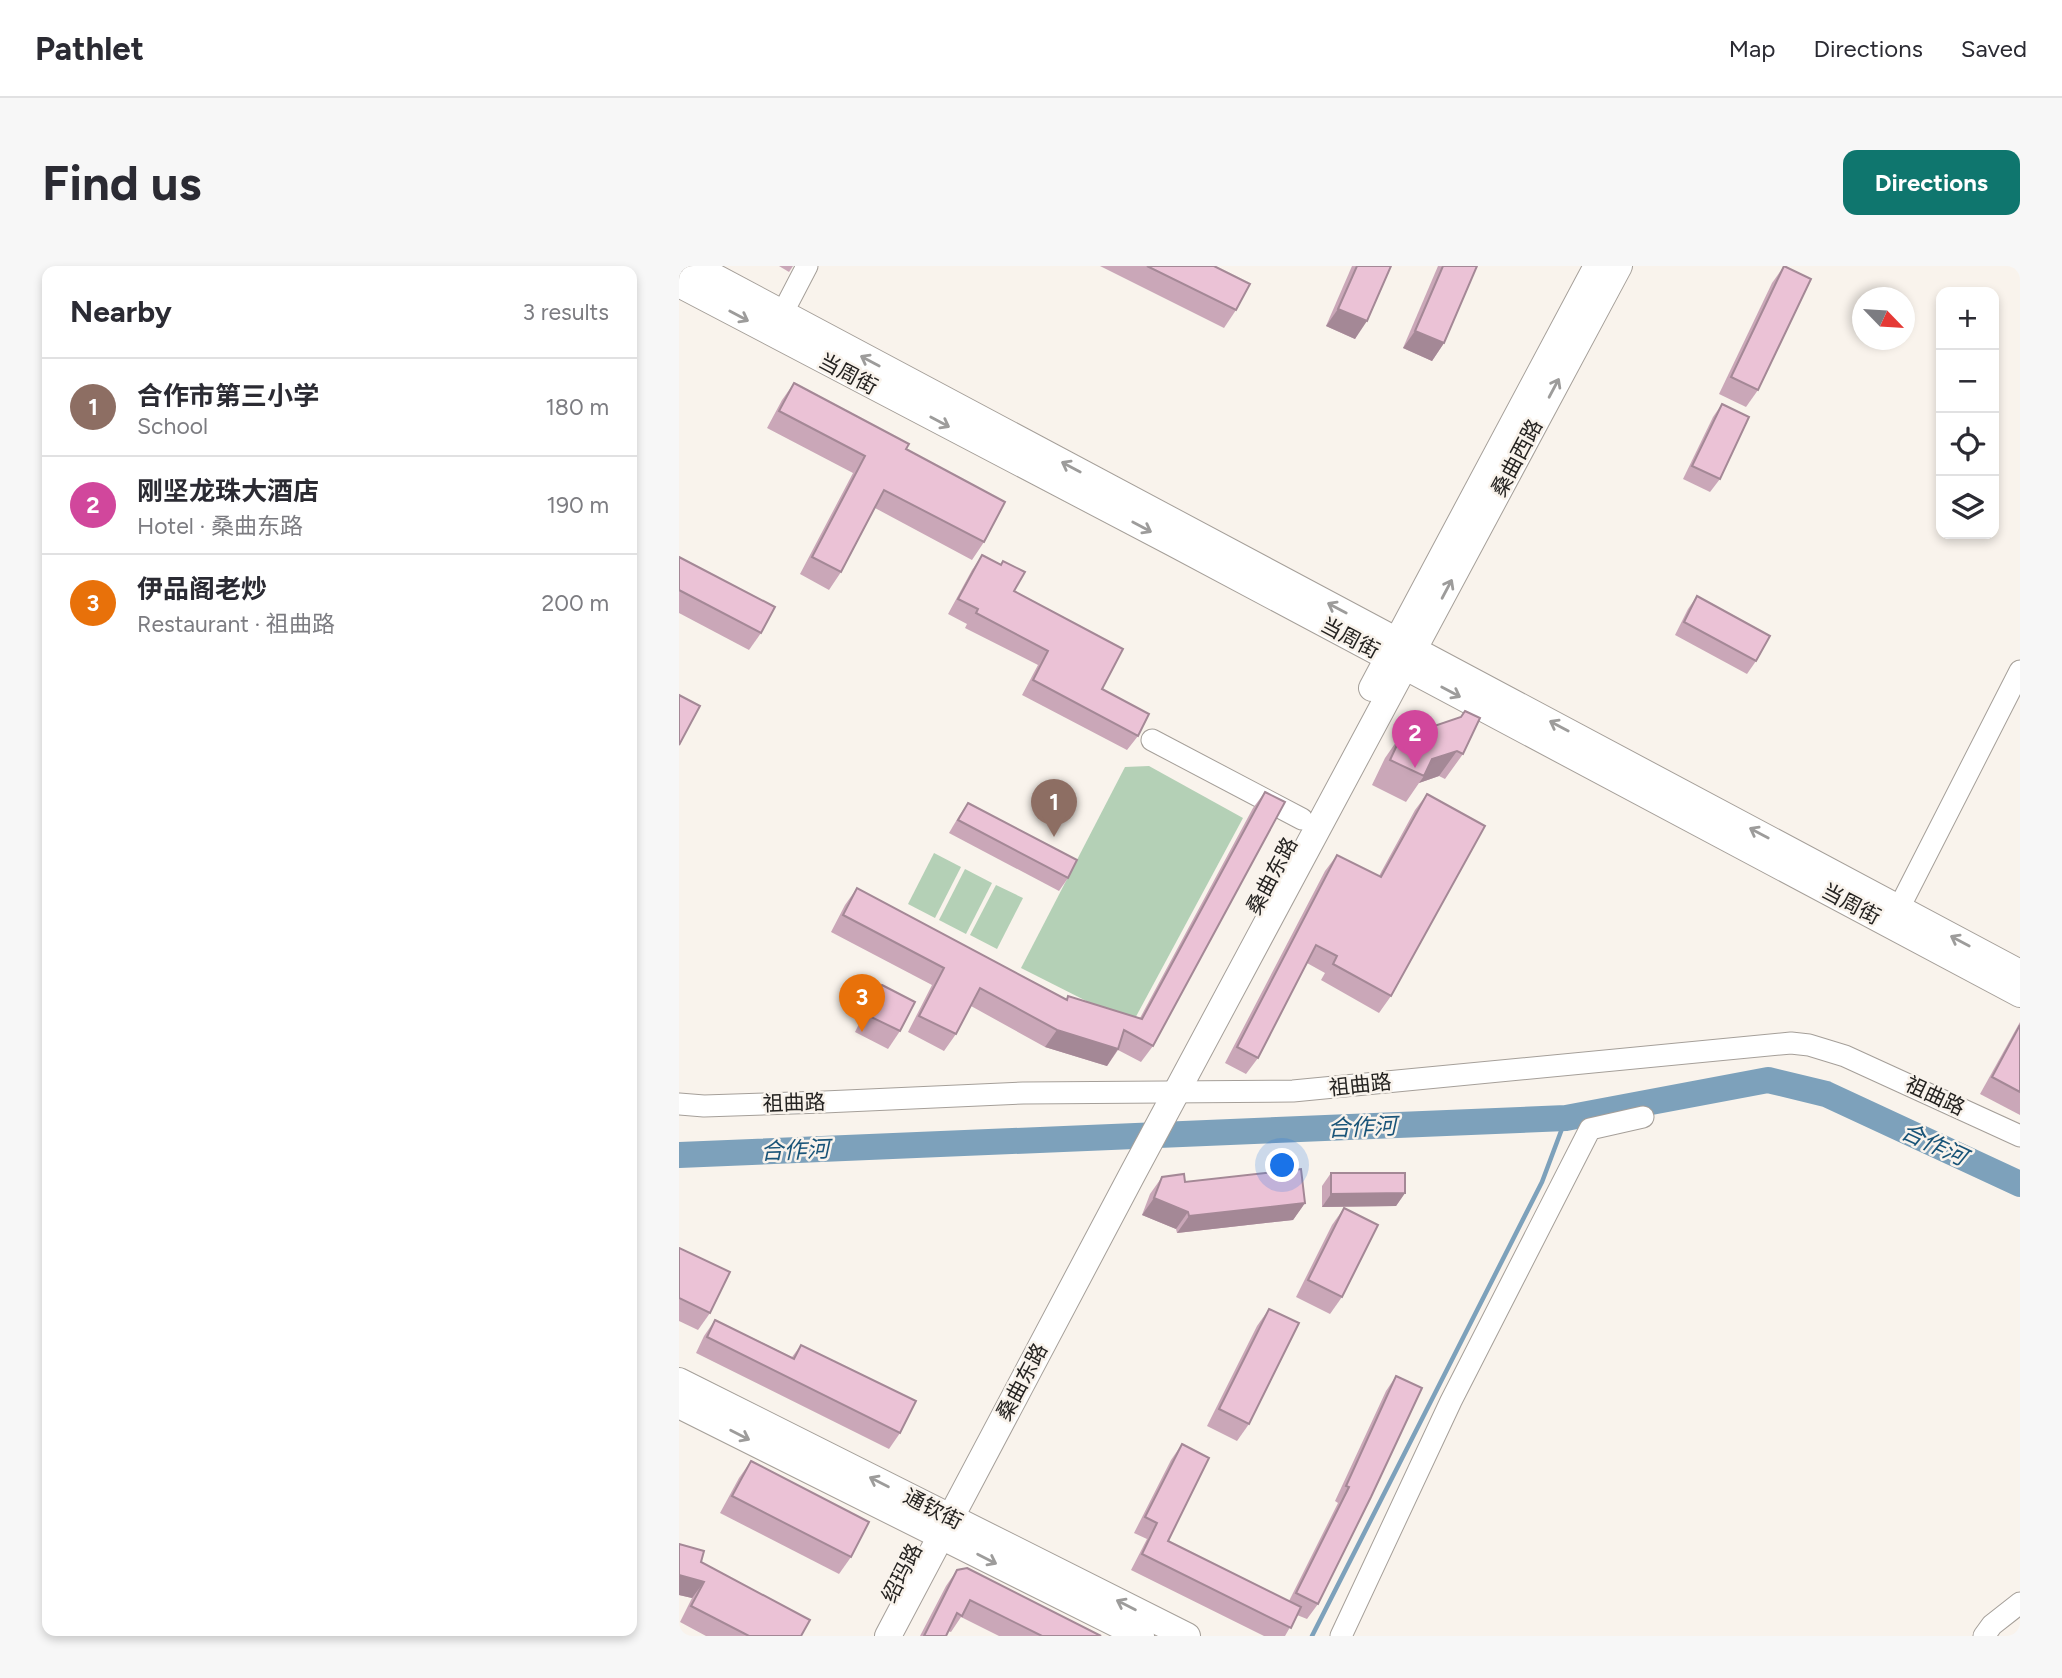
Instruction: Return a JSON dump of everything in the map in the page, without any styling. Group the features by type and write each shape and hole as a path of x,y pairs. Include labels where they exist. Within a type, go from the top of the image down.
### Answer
{"main road":[{"name":"当周街","path":"694,266 2020,994"},
{"name":"桑曲西路","path":"1401,654 1597,266"},
{"name":"桑曲西路","path":"1401,654 1619,266"},
{"name":"当周街","path":"679,284 1899,908 2020,973"},
{"name":"桑曲东路","path":"1162,1102 1302,819 1401,654"},
{"name":"桑曲东路","path":"937,1523 1401,654"},
{"name":"通钦街","path":"679,1381 937,1523 1187,1636"},
{"path":"679,1405 937,1523 1141,1636"},
{"name":"绍玛路","path":"870,1636 937,1523"},
{"name":"绍玛路","path":"888,1636 937,1523"}],"street":[{"path":"782,314 807,266"},
{"path":"1899,908 2020,671"},
{"path":"1152,740 1302,819"},
{"name":"祖曲路","path":"679,1104 704,1106 1023,1093 1162,1102 1791,1043 1809,1045 1845,1056 2020,1136"},
{"path":"1341,1636 1451,1401 1590,1129 1643,1117"},
{"path":"1984,1636 1992,1625 2020,1603"}],"green space":[{"path":"1149,766 1243,818 1132,1024 1021,968 1125,767"},
{"path":"934,853 961,867 935,918 908,904"},
{"path":"965,869 992,883 966,934 939,920"},
{"path":"996,885 1023,898 997,949 970,935"}],"building":[{"path":"1147,266 1214,266 1250,284 1236,310"},
{"path":"1357,266 1391,266 1367,321 1338,309"},
{"path":"1443,266 1477,266 1444,343 1415,331"},
{"path":"1784,266 1811,279 1758,390 1731,377"},
{"path":"794,383 909,444 906,449 1005,502 984,542 884,490 841,572 812,557 865,456 779,411"},
{"path":"1722,404 1749,417 1720,479 1692,466"},
{"path":"982,555 1001,565 1003,561 1025,572 1014,591 1123,649 1102,689 1149,714 1138,736 1033,680 1048,651 976,613 978,609 958,599"},
{"path":"679,557 775,607 761,633 679,590"},
{"path":"1697,596 1770,636 1756,661 1684,622"},
{"path":"679,695 700,706 679,745"},
{"path":"1465,711 1480,718 1463,754 1457,751 1432,759 1424,776 1390,760 1403,732 1408,735 1461,717"},
{"path":"1265,792 1285,802 1153,1046 1124,1030 1118,1049 1057,1030 980,988 956,1034 919,1016 944,968 843,915 857,888 1067,1000 1068,996 1142,1019"},
{"path":"1427,794 1485,826 1391,996 1333,964 1337,956 1316,945 1258,1058 1237,1047 1337,855 1381,877"},
{"path":"968,803 1077,860 1068,878 958,820"},
{"path":"882,985 915,1002 900,1031 867,1015"},
{"path":"2020,1025 2020,1092 1992,1077"},
{"path":"1301,1169 1305,1203 1189,1216 1188,1212 1154,1198 1162,1177 1184,1174 1185,1182"},
{"path":"1331,1173 1405,1173 1405,1193 1331,1194"},
{"path":"1344,1208 1378,1225 1342,1297 1308,1280"},
{"path":"679,1248 730,1272 710,1313 679,1298"},
{"path":"1269,1309 1299,1323 1249,1424 1219,1409"},
{"path":"715,1320 794,1359 801,1345 916,1401 900,1433 707,1337"},
{"path":"1396,1376 1422,1388 1318,1604 1296,1593 1349,1487 1346,1486"},
{"path":"1182,1444 1209,1458 1168,1541 1301,1607 1291,1628 1142,1554 1157,1523 1145,1517"},
{"path":"751,1461 869,1522 851,1557 732,1496"},
{"path":"679,1544 704,1551 701,1562 810,1620 801,1636 749,1636 691,1606 704,1582 679,1575"},
{"path":"967,1568 1101,1636 1042,1636 970,1600 962,1616 957,1613 946,1636 924,1636 957,1570"}],"waterway":[{"name":"合作河","path":"679,1155 1566,1118 1768,1080 1826,1094 2020,1184"},
{"path":"1312,1636 1542,1182 1566,1118"}],"place":[{"name":"刚坚龙珠大酒店","path":"1415,768"},
{"name":"合作市第三小学","path":"1054,837"},
{"name":"伊品阁老炒","path":"862,1032"}]}
